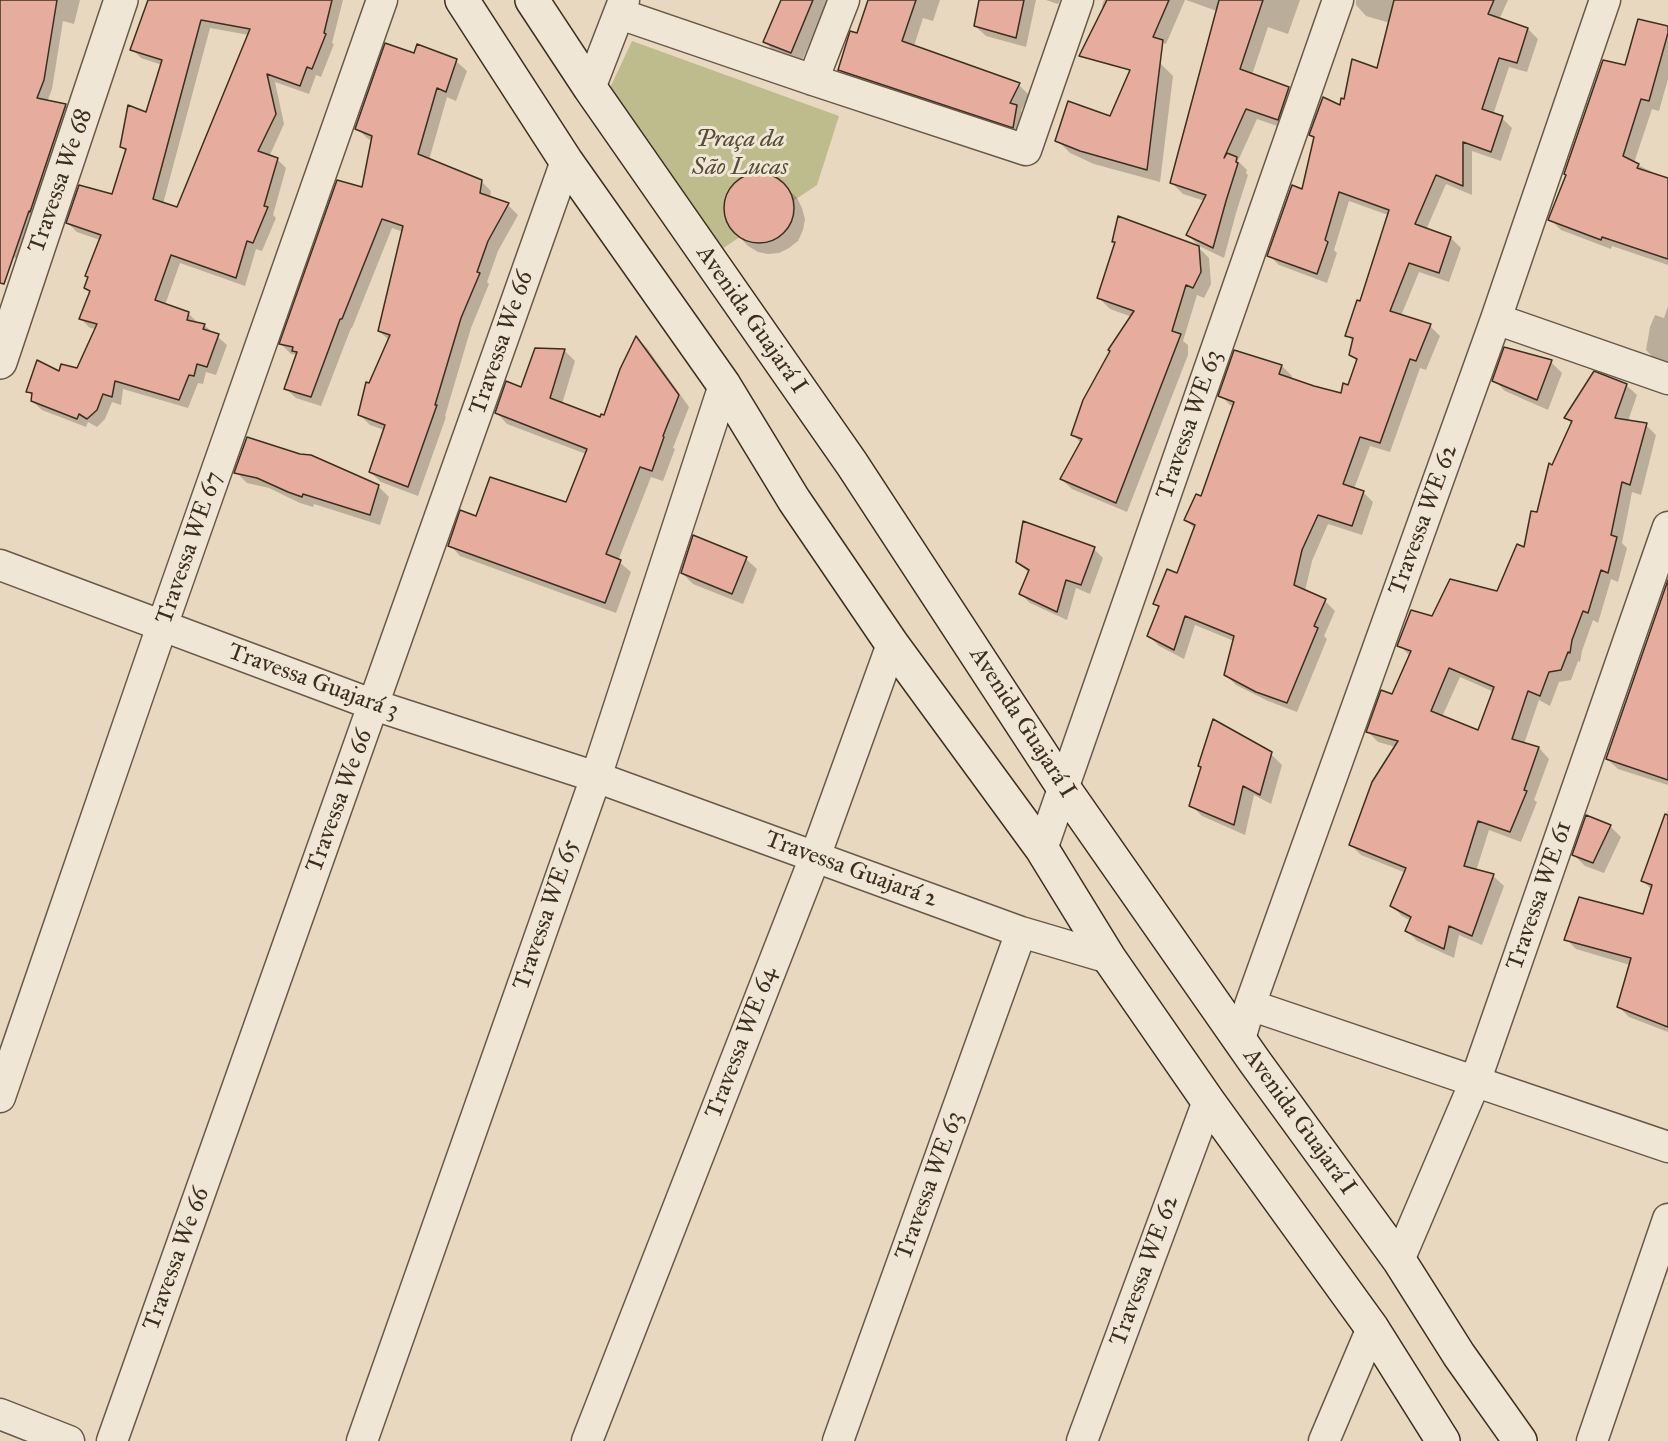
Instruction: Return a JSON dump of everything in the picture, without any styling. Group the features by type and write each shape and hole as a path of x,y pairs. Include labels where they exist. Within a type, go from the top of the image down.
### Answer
{"main road":[{"name":"Travessa We 68","path":"0,362 122,0"},
{"path":"462,0 566,161 724,386 794,500 892,644 1042,849 1109,957 1208,1101 1371,1328 1443,1441"},
{"name":"Avenida Guajará I","path":"532,0 590,88 852,464 1063,787 1239,1039 1400,1260 1460,1355 1520,1441"}],"street":[{"name":"Travessa WE 67","path":"0,1097 162,626 382,0"},
{"path":"813,80 844,0"},
{"path":"590,88 622,7 813,80 1026,150 1078,0"},
{"name":"Travessa WE 63","path":"1042,849 1338,0"},
{"name":"Travessa WE 62","path":"1239,1039 1496,319 1605,0"},
{"name":"Travessa We 66","path":"112,1441 566,161"},
{"path":"1496,319 1668,379"},
{"name":"Travessa WE 65","path":"362,1441 596,777 724,386"},
{"name":"Travessa WE 61","path":"1400,1260 1475,1082 1668,527"},
{"name":"Travessa Guajará 3","path":"0,565 374,705 596,777"},
{"name":"Travessa WE 64","path":"587,1441 815,857 892,644"},
{"name":"Travessa Guajará 2","path":"596,777 1021,932 1109,957"},
{"name":"Travessa WE 63","path":"838,1441 1021,932"},
{"path":"1250,1005 1668,1147"},
{"name":"Travessa WE 62","path":"1082,1441 1208,1101"},
{"path":"1592,1441 1668,1219"},
{"path":"1324,1441 1371,1328"},
{"path":"0,1414 69,1441"}],"green space":[{"name":"Praça da São Lucas","path":"632,41 839,116 817,185 722,249 609,90"}],"building":[{"path":"0,0 57,0 44,80 37,98 66,104 4,284 0,283"},
{"path":"148,0 332,0 324,33 326,34 312,69 307,67 300,86 267,74 276,114 258,151 278,158 264,206 268,207 253,243 247,241 236,278 171,255 155,300 189,312 187,320 205,324 203,329 219,334 207,367 197,364 194,376 189,375 179,400 115,381 112,397 103,394 97,410 87,419 79,414 77,419 31,401 32,393 26,392 37,360 59,371 61,364 77,368 97,324 79,319 90,291 84,288 88,277 85,276 101,235 66,223 79,185 112,194 126,149 120,147 128,105 146,112 162,60 130,50","holes":["201,20 250,29 177,207 153,199"]},
{"path":"781,0 813,0 791,53 763,42"},
{"path":"868,0 916,0 902,41 1020,83 1010,103 1017,105 1013,128 838,70 850,31 857,33"},
{"path":"979,0 1024,0 1016,38 974,26"},
{"path":"1107,0 1169,0 1153,37 1163,40 1147,170 1080,151 1055,141 1068,101 1110,116 1130,70 1079,56"},
{"path":"1219,0 1263,0 1240,69 1289,87 1278,120 1246,109 1224,158 1227,153 1237,157 1236,162 1238,163 1213,248 1186,235 1206,195 1170,183"},
{"path":"1394,0 1494,0 1488,14 1528,28 1517,63 1499,58 1482,109 1503,116 1491,152 1463,142 1463,186 1436,175 1415,224 1451,237 1439,273 1409,263 1390,311 1431,324 1416,361 1410,359 1380,443 1360,437 1343,484 1364,491 1352,526 1318,515 1302,550 1294,585 1326,599 1314,626 1318,628 1287,703 1256,692 1224,675 1234,636 1185,616 1174,650 1147,636 1159,606 1153,604 1167,569 1177,573 1195,525 1184,520 1196,494 1201,496 1234,402 1218,396 1234,350 1282,365 1279,374 1314,386 1341,393 1343,383 1348,385 1357,359 1349,355 1353,338 1345,336 1357,300 1360,301 1389,210 1339,192 1325,240 1328,242 1317,274 1267,256 1292,185 1302,189 1314,137 1309,135 1323,97 1340,105 1341,98 1344,99 1352,59 1377,68"},
{"path":"1638,19 1668,26 1668,33 1649,101 1641,99 1623,156 1639,164 1637,168 1668,178 1668,259 1602,237 1601,240 1548,220 1566,175 1564,174 1603,60 1625,65"},
{"path":"385,43 414,53 417,44 457,59 446,92 437,88 418,154 482,180 480,193 509,203 488,241 477,272 480,273 461,318 435,405 437,405 408,487 369,472 385,425 358,415 366,382 369,383 390,335 378,331 403,226 382,219 342,319 340,319 311,397 284,389 297,352 292,351 293,347 279,344 337,180 362,187 372,136 355,129"},
{"path":"766,173 779,179 788,188 792,194 794,208 792,222 784,233 773,241 752,243 734,233 726,222 724,201 734,183 745,175"},
{"path":"1118,216 1199,246 1201,272 1193,288 1186,285 1172,331 1181,334 1116,503 1060,479 1082,439 1071,435 1083,400 1110,351 1108,350 1134,311 1097,298 1115,242 1112,242"},
{"path":"636,336 679,395 652,471 640,467 606,554 621,560 605,603 448,546 460,510 476,516 490,477 566,502 587,449 495,413 506,381 521,387 535,348 565,349 550,398 600,417 601,414 604,415 620,369"},
{"path":"1504,347 1552,360 1537,400 1492,381"},
{"path":"1594,371 1627,384 1615,418 1647,423 1630,485 1622,482 1611,535 1617,537 1608,573 1601,570 1588,613 1583,611 1572,640 1570,653 1568,652 1561,670 1549,672 1540,696 1528,691 1512,739 1539,747 1524,790 1527,791 1510,832 1478,821 1464,866 1494,874 1472,936 1449,926 1444,949 1405,931 1411,917 1390,906 1406,868 1349,845 1372,782 1398,741 1366,732 1381,690 1392,694 1411,651 1397,646 1411,610 1432,616 1450,579 1497,591 1517,544 1524,547 1531,511 1537,512 1549,463 1552,465 1572,421 1564,418","holes":["1449,668 1494,687 1478,730 1431,711"]},
{"path":"247,437 300,454 311,455 379,485 370,515 303,494 302,497 257,478 234,473"},
{"path":"1023,521 1095,547 1081,585 1066,580 1057,612 1019,594 1029,570 1016,562"},
{"path":"693,535 747,557 732,594 681,573"},
{"path":"1668,580 1668,780 1606,759"},
{"path":"1213,719 1272,752 1260,795 1243,786 1234,825 1189,806 1201,767 1198,766"},
{"path":"1665,814 1668,815 1668,1027 1617,1007 1631,958 1564,940 1579,897 1643,914 1652,885 1641,881"},
{"path":"1586,815 1611,825 1593,863 1572,855"}]}
